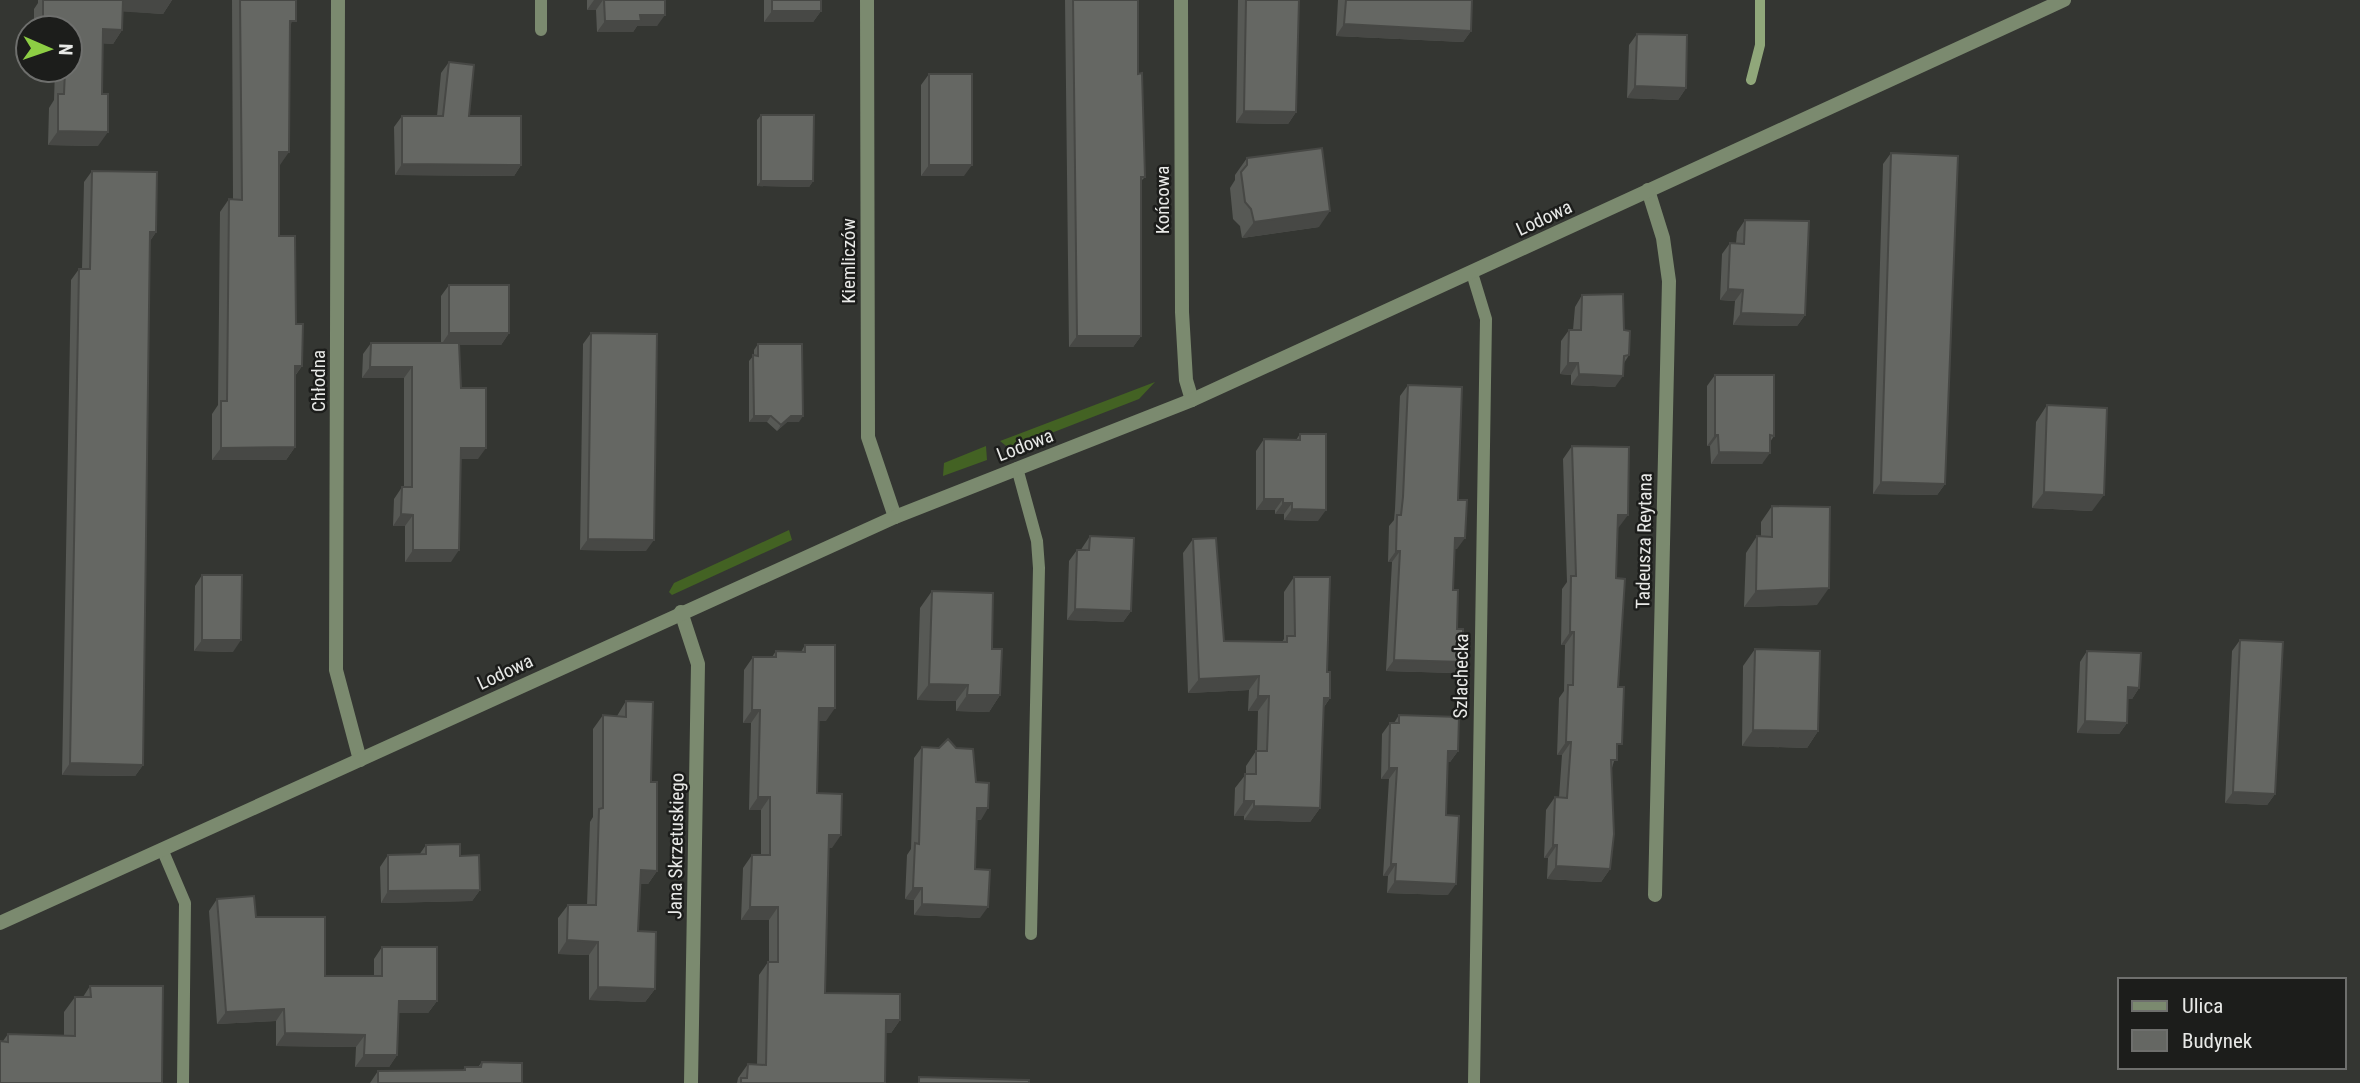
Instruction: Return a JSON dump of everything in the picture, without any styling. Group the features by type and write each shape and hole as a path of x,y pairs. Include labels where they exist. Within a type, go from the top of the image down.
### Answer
{"street":[{"name":"Chłodna","path":"338,0 337,670 360,760"},
{"name":"Kiemliczów","path":"867,0 868,437 895,517"},
{"name":"Końcowa","path":"1181,0 1182,312 1186,380 1192,400"},
{"name":"Lodowa","path":"0,923 895,517 1192,400 2064,0"},
{"name":"Tadeusza Reytana","path":"1648,190 1662,238 1669,281 1655,895"},
{"name":"Jana Skrzetuskiego","path":"681,612 698,664 691,1083"}],"lane":[{"path":"541,0 541,30"},
{"name":"Szlachecka","path":"1472,273 1486,319 1474,1083"},
{"path":"1017,468 1037,541 1039,568 1031,934"},
{"path":"162,849 185,903 183,1083"}],"green space":[{"path":"1155,382 1139,399 1010,449 1000,441"},
{"path":"986,446 987,460 943,476 944,463"},
{"path":"789,530 792,540 672,595 669,592 674,583"}],"building":[{"path":"43,0 123,0 122,30 103,29 102,94 108,94 108,132 58,131 58,94 64,94 64,84 84,84 84,14 43,14"},
{"path":"240,0 296,0 296,21 290,21 289,152 279,152 279,236 295,236 296,324 303,324 302,366 295,366 295,447 221,448 221,401 227,401 229,199 242,200"},
{"path":"604,0 665,0 665,15 640,15 641,21 605,21"},
{"path":"772,0 821,0 821,11 772,11"},
{"path":"1073,0 1138,0 1138,74 1142,73 1145,177 1141,177 1141,336 1077,336"},
{"path":"1246,0 1299,0 1296,112 1244,111"},
{"path":"1346,0 1472,0 1471,31 1344,24"},
{"path":"1637,34 1687,35 1686,88 1635,86"},
{"path":"449,62 474,65 469,116 521,116 521,165 402,164 402,116 443,116"},
{"path":"929,74 972,74 972,165 929,165"},
{"path":"761,115 814,115 813,181 761,181"},
{"path":"1322,148 1330,211 1254,222 1251,209 1245,202 1241,172 1247,165 1247,158"},
{"path":"1891,153 1958,156 1945,484 1881,482"},
{"path":"92,171 157,172 156,232 150,232 143,765 70,763 79,269 90,269"},
{"path":"1745,220 1809,221 1805,315 1741,313 1743,290 1728,289 1730,243 1744,244"},
{"path":"449,285 509,285 509,333 449,333"},
{"path":"1623,294 1624,330 1630,331 1629,355 1624,356 1623,376 1579,374 1578,363 1568,363 1569,330 1581,330 1582,295"},
{"path":"591,333 657,334 654,540 588,539"},
{"path":"371,343 459,343 461,388 486,388 486,448 461,448 459,550 413,550 413,515 401,514 402,487 412,487 412,367 370,367"},
{"path":"758,344 802,344 803,416 791,416 781,425 771,416 754,416 753,355 758,356"},
{"path":"1715,375 1774,375 1774,436 1770,435 1770,453 1719,452 1718,435 1715,435"},
{"path":"1408,385 1462,387 1458,500 1467,500 1465,538 1455,538 1453,590 1458,590 1457,629 1463,629 1463,662 1394,660 1400,551 1396,551 1397,515 1401,515 1403,497"},
{"path":"2047,405 2107,408 2104,495 2044,492"},
{"path":"1300,434 1326,434 1326,510 1292,509 1292,503 1283,503 1283,499 1264,499 1264,439 1300,440"},
{"path":"1572,446 1629,447 1628,515 1618,515 1616,578 1625,579 1618,687 1624,687 1622,744 1617,744 1617,760 1611,760 1614,834 1610,869 1556,866 1557,845 1553,845 1555,797 1567,798 1571,742 1566,742 1568,685 1573,685 1571,576 1576,576"},
{"path":"1772,506 1830,507 1829,588 1756,591 1757,536 1772,537"},
{"path":"1090,536 1134,538 1131,611 1075,609 1077,550 1089,550"},
{"path":"1216,538 1224,641 1287,642 1287,636 1295,636 1294,577 1330,577 1327,672 1330,672 1330,698 1324,698 1320,808 1254,806 1254,801 1244,801 1245,774 1256,774 1256,751 1267,751 1269,696 1258,696 1259,676 1199,679 1193,539"},
{"path":"202,575 242,575 241,640 202,640"},
{"path":"932,591 993,593 992,649 1002,649 1000,695 967,695 968,685 929,684"},
{"path":"2240,640 2283,642 2275,794 2233,792"},
{"path":"805,645 835,645 835,708 819,708 817,793 842,794 841,835 829,835 825,993 900,994 900,1020 886,1020 885,1083 741,1083 741,1078 747,1078 748,1064 766,1065 768,962 778,962 778,907 750,907 752,855 770,855 770,797 758,797 760,710 752,710 753,657 776,657 776,651 805,652"},
{"path":"1755,649 1820,651 1818,731 1753,730"},
{"path":"2087,651 2141,653 2139,688 2128,687 2127,723 2085,721"},
{"path":"626,701 653,702 651,782 657,782 657,871 641,870 638,931 656,932 655,989 598,987 598,942 567,940 568,905 596,905 599,809 603,808 603,715 626,717"},
{"path":"1399,715 1459,717 1458,751 1448,751 1446,815 1459,816 1456,884 1395,881 1396,864 1391,864 1397,768 1389,768 1390,723 1399,723"},
{"path":"948,739 956,748 973,749 976,782 989,783 988,808 977,808 975,869 990,870 988,907 922,904 922,888 913,888 915,843 919,844 922,747 939,748"},
{"path":"460,844 460,856 479,855 480,890 388,891 388,855 426,854 426,845"},
{"path":"254,896 256,917 325,917 325,976 382,976 382,947 437,947 437,1001 399,1001 397,1055 364,1055 365,1035 285,1033 284,1009 226,1012 217,899"},
{"path":"90,986 163,986 162,1083 0,1083 0,1041 8,1042 8,1034 75,1036 75,997 91,997"},
{"path":"482,1062 522,1063 522,1083 378,1083 378,1071 465,1070 465,1067 481,1067"},
{"path":"919,1077 1029,1080 1029,1083 919,1083"}],"waterway":[{"path":"1751,80 1760,45 1760,0"}]}
